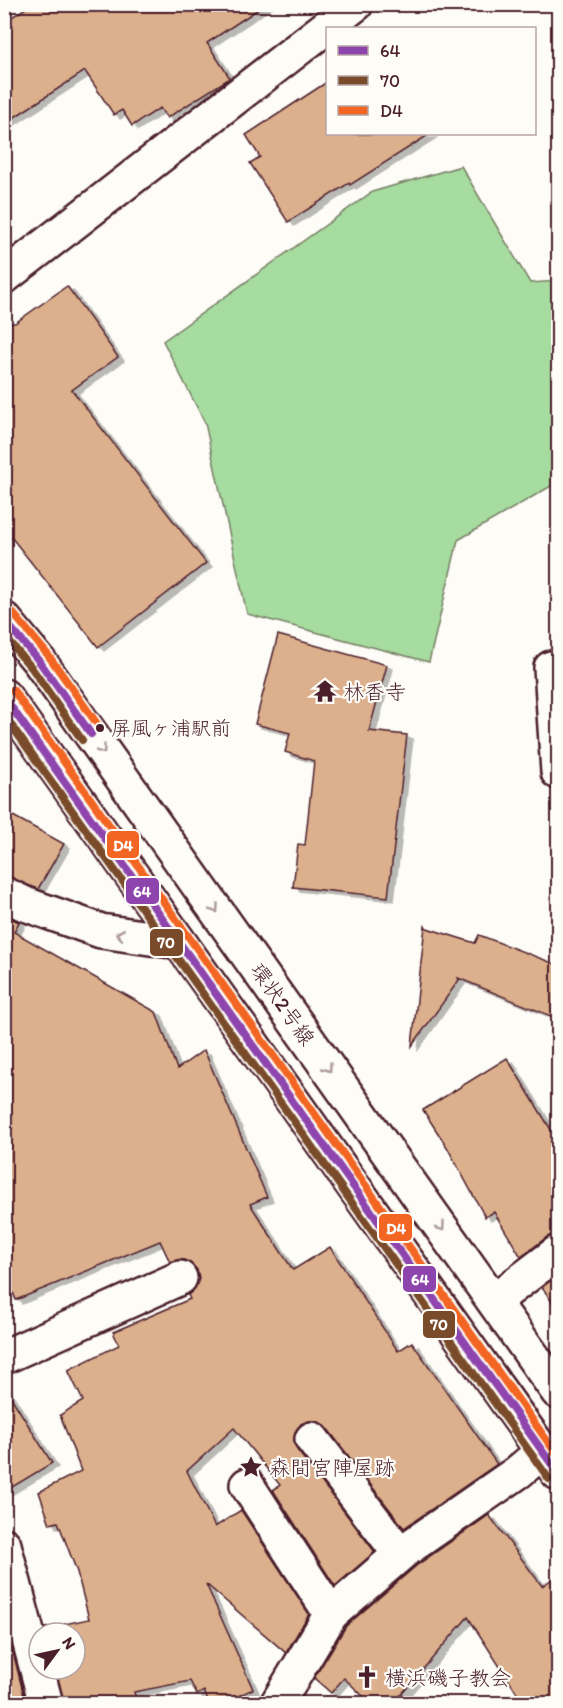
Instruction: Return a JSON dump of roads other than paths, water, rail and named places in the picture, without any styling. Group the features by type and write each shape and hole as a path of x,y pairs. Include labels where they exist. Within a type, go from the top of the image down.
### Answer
{"main road":[{"path":"326,27 356,4"},
{"path":"4,277 326,27"},
{"name":"環状2号線","path":"4,619 39,661 558,1392"},
{"path":"558,667 551,668 558,772"},
{"path":"4,696 551,1462 518,1472 400,1554 331,1614 277,1704"},
{"path":"4,894 25,904 101,931 178,942"},
{"path":"494,1301 558,1252"},
{"path":"4,1357 180,1278"},
{"path":"312,1439 400,1554"},
{"path":"247,1485 331,1614"},
{"path":"4,1545 45,1704"}],"place":[{"name":"林香寺","path":"325,691"},
{"name":"屏風ヶ浦駅前","path":"100,728"},
{"name":"森間宮陣屋跡","path":"251,1467"},
{"name":"横浜磯子教会","path":"367,1677"}]}
